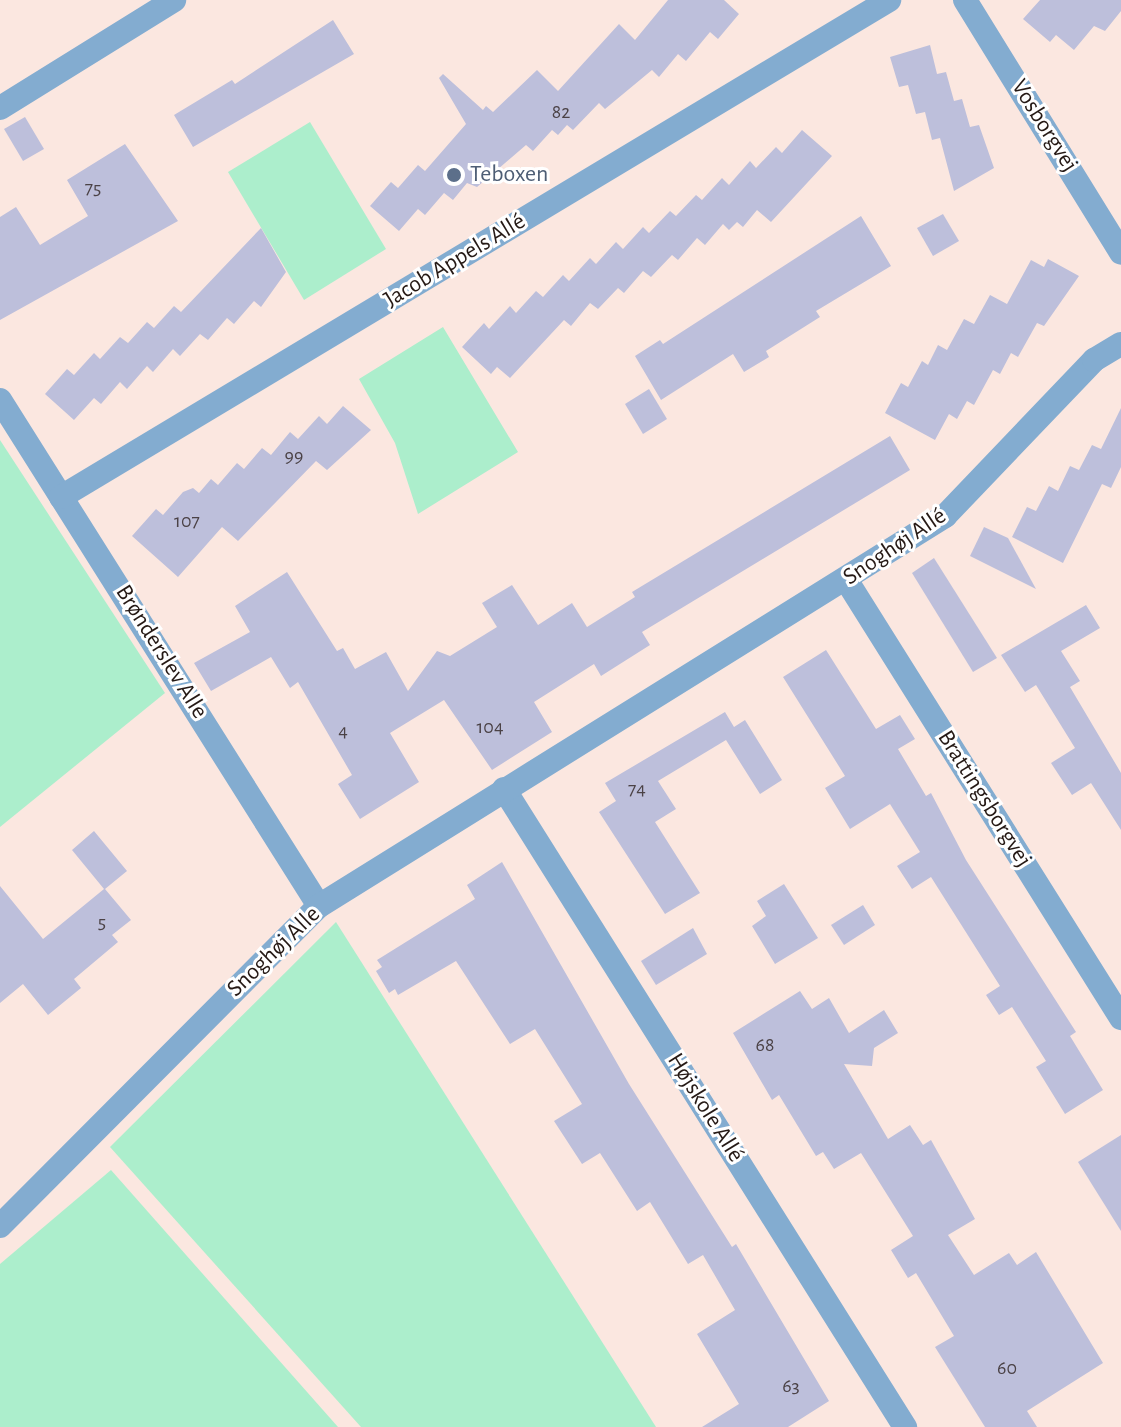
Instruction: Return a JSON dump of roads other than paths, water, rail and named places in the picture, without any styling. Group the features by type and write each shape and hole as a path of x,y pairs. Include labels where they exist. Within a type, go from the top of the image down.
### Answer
{"street":[{"path":"0,108 174,0"},
{"name":"Jacob Appels Allé","path":"61,497 889,0"},
{"name":"Vosborgvej","path":"965,0 1121,253"},
{"name":"Snoghøj Allé","path":"676,684 847,581 945,516 1094,360 1121,344"},
{"name":"Brønderslev Alle","path":"0,400 319,906"},
{"name":"Brattingsborgvej","path":"847,581 1121,1018"},
{"name":"Snoghøj Alle","path":"0,1226 319,906 676,684"},
{"name":"Højskole Allé","path":"504,789 905,1427"}],"place":[{"name":"Teboxen","path":"454,175"}]}
